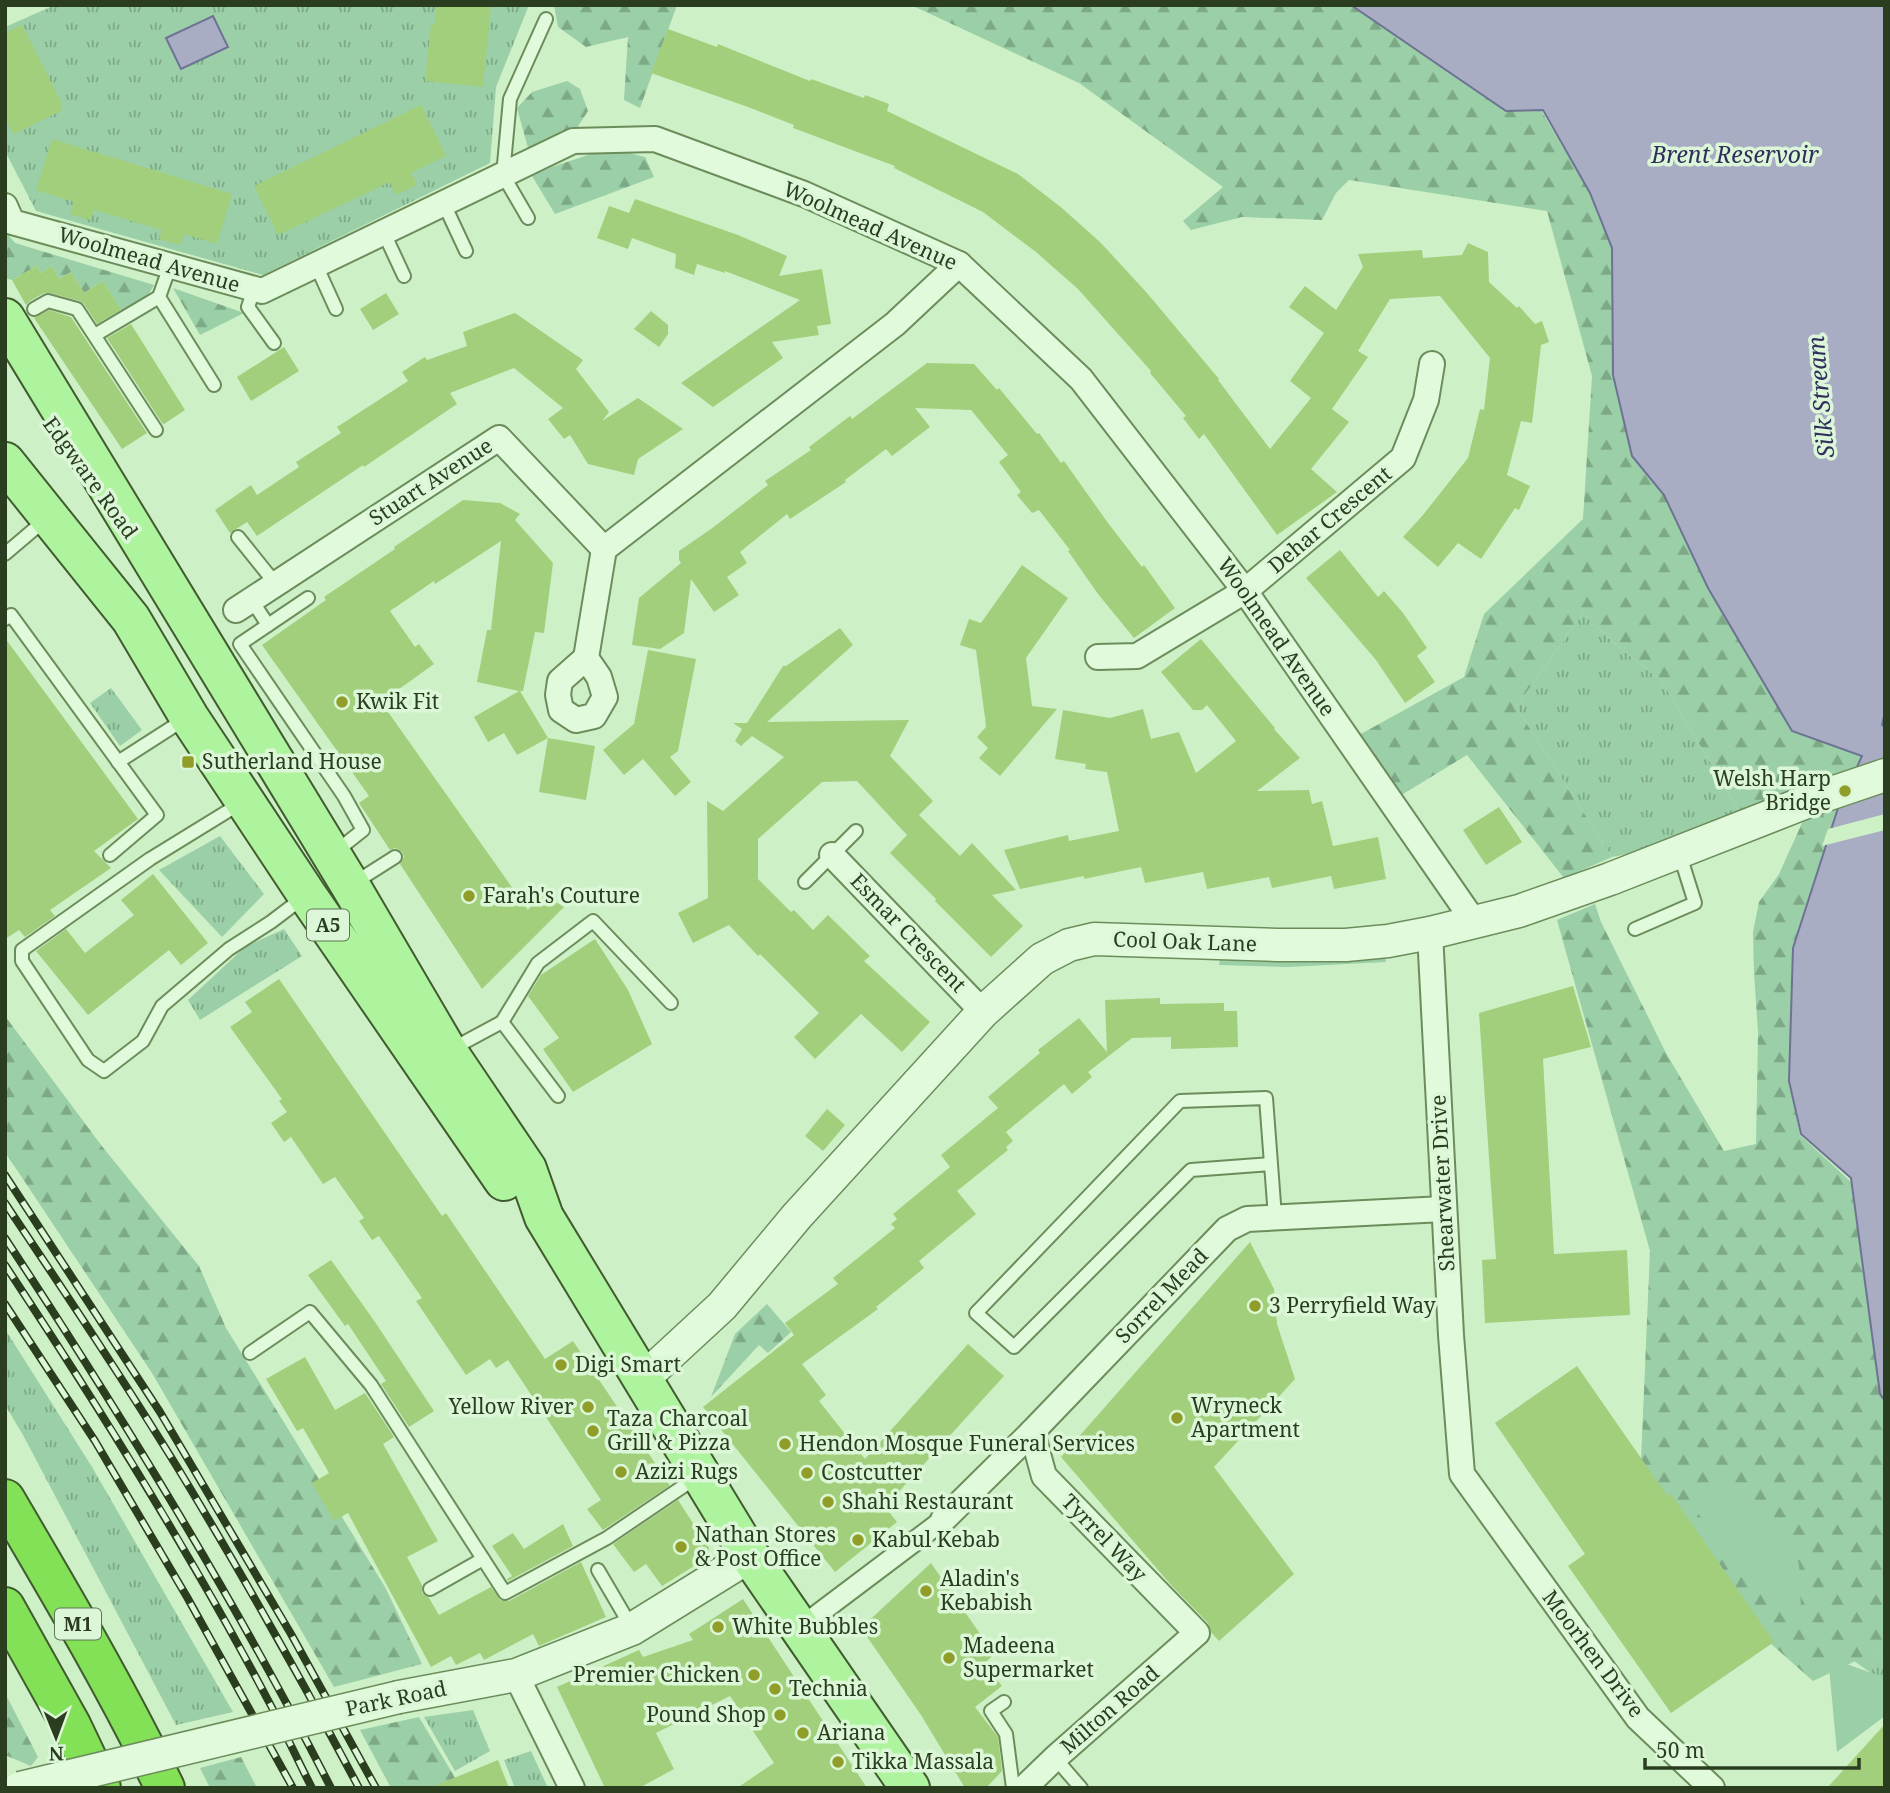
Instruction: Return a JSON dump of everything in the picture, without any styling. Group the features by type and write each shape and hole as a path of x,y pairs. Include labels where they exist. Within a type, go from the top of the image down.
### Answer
{"highway":[{"name":"M1","path":"5,1499 139,1735 164,1788"},
{"name":"M1","path":"5,1607 71,1725 101,1788"},
{"name":"M1","path":"5,1616 29,1652"}],"main road":[{"path":"19,313 174,595"},
{"name":"Edgware Road","path":"5,361 174,595"},
{"name":"Edgware Road","path":"5,436 131,619"},
{"path":"5,462 131,619"},
{"name":"A5","path":"174,595 448,1052 527,1169 544,1217 750,1556 910,1788"},
{"name":"A5","path":"131,619 189,717 307,895 502,1179 544,1217"}],"street":[{"name":"Woolmead Avenue","path":"5,206 12,222 262,291 573,141 655,139 804,194 959,264 1081,379 1245,591 1475,923"},
{"path":"586,658 604,549 895,324 959,264"},
{"name":"Dehar Crescent","path":"1098,657 1137,656 1245,591 1403,458 1426,400 1432,364"},
{"name":"Stuart Avenue","path":"243,604 499,438 604,549"},
{"name":"Cool Oak Lane","path":"643,1379 722,1306 797,1216 983,1012 1042,959 1069,945 1094,939 1346,945 1430,933 1519,911 1885,775"},
{"name":"Esmar Crescent","path":"832,855 983,1012"},
{"name":"Shearwater Drive","path":"1430,933 1451,1335 1462,1474 1511,1543"},
{"name":"Sorrel Mead","path":"943,1520 1032,1432 1227,1229 1247,1219 1444,1209"},
{"name":"Tyrrel Way","path":"1032,1432 1044,1476 1197,1633"},
{"path":"800,1627 943,1520"},
{"name":"Moorhen Drive","path":"1511,1543 1638,1718 1712,1788"},
{"name":"Park Road","path":"20,1788 399,1697 516,1675 632,1629 750,1556"},
{"name":"Milton Road","path":"1024,1788 1197,1633"},
{"path":"516,1675 572,1788"}],"lane":[{"path":"528,218 503,175 510,99 546,19"},
{"path":"444,204 466,250"},
{"path":"384,233 404,276"},
{"path":"316,265 336,309"},
{"path":"95,335 159,297 170,266"},
{"path":"254,289 248,307 274,344"},
{"path":"159,297 214,384"},
{"path":"19,313 48,301 77,309 156,430"},
{"path":"5,554 49,516"},
{"path":"238,537 275,583"},
{"path":"308,598 240,644 344,796 363,830 341,870"},
{"path":"243,604 268,625"},
{"path":"5,619 11,615 157,816 110,855"},
{"path":"118,762 189,717"},
{"path":"245,801 150,859 33,942 22,950 22,961 88,1060 104,1071 144,1041 162,1006 229,949 307,895"},
{"path":"805,882 856,831"},
{"path":"1635,929 1695,902 1678,851"},
{"path":"341,870 395,857"},
{"path":"448,1052 502,1021 538,963 593,921 671,1003"},
{"path":"502,1021 558,1096"},
{"path":"1272,1164 1191,1170 1014,1347 976,1313 1180,1101 1266,1098 1272,1164 1275,1217"},
{"path":"250,1353 310,1312 371,1385 505,1592 607,1538 701,1474"},
{"path":"430,1589 483,1559"},
{"path":"598,1570 632,1629"},
{"path":"1004,1702 991,1711 1006,1734 1013,1788"},
{"path":"1055,1758 1081,1788"}],"green space":[{"path":"55,5 529,5 496,87 490,163 263,275 36,211 5,151 5,27"},
{"path":"554,5 677,5 640,108 624,100 628,37 586,47 558,27"},
{"path":"911,5 1350,5 1505,110 1541,110 1592,197 1612,248 1613,375 1632,456 1664,495 1708,588 1792,731 1862,756 1852,773 1739,811 1662,681 1615,644 1583,613 1516,707 1612,857 1564,878 1467,755 1390,802 1350,740 1464,677 1484,614 1583,519 1592,376 1547,211 1349,180 1336,193 1322,220 1242,217 1191,230 1183,221 1223,187 1079,83"},
{"path":"567,81 580,89 588,111 573,134 528,148 517,108 532,92"},
{"path":"621,151 645,157 654,177 555,214 532,176 594,153"},
{"path":"5,231 15,243 154,285 146,299 122,312 103,281 84,293 71,272 59,279 52,266 41,273 37,266 12,280 5,278"},
{"path":"173,288 244,313 200,335"},
{"path":"1583,613 1615,644 1662,681 1739,811 1661,844 1612,857 1516,707"},
{"path":"111,688 142,730 120,746 90,703"},
{"path":"1839,805 1793,948 1789,1081 1800,1135 1851,1182 1879,1390 1885,1399 1885,1647 1813,1681 1699,1580 1641,1461 1650,1251 1557,920 1595,904 1601,922 1666,1053 1724,1151 1756,1144 1758,1033 1753,932 1759,902 1779,874 1803,821"},
{"path":"220,836 264,894 222,937 159,870"},
{"path":"284,929 302,956 200,1020 188,1000 245,947"},
{"path":"1385,957 1386,962 1288,967 1219,965 1220,960 1259,962"},
{"path":"5,1016 101,1145 199,1266 226,1328 385,1587 422,1664 334,1687 152,1373 5,1152"},
{"path":"767,1304 791,1332 768,1353 759,1345 711,1397 735,1334"},
{"path":"5,1329 92,1467 233,1712 176,1725 5,1405"},
{"path":"1724,1484 1780,1522 1799,1564 1802,1632 1693,1508"},
{"path":"1885,1647 1885,1683 1854,1661"},
{"path":"1828,1657 1885,1678 1885,1716 1837,1752"},
{"path":"5,1693 38,1757 31,1766 5,1755"},
{"path":"473,1710 490,1751 455,1771 424,1717"},
{"path":"419,1717 461,1788 391,1788 360,1730"},
{"path":"531,1751 548,1788 515,1788 504,1760"},
{"path":"241,1757 257,1788 210,1788 200,1768"}],"water":[{"name":"Brent Reservoir","path":"1351,5 1885,5 1885,712 1882,725 1885,727 1885,1401 1880,1394 1851,1178 1801,1134 1789,1081 1793,948 1839,805 1862,756 1792,731 1708,588 1664,495 1632,456 1613,375 1612,248 1590,193 1543,110 1506,111"},
{"path":"213,16 228,47 181,69 166,38"}],"pier":[{"path":"1885,814 1885,830 1822,846 1828,829"}],"building":[{"path":"436,5 491,5 483,87 425,81 431,24 435,24"},
{"path":"22,25 61,102 61,111 14,134 5,118 5,33"},
{"path":"668,29 717,47 718,44 810,81 811,79 889,104 887,111 1018,174 1101,243 1147,293 1219,379 1270,449 1311,398 1290,381 1324,333 1289,307 1305,286 1336,310 1363,267 1358,254 1422,250 1423,258 1462,255 1468,243 1488,252 1489,282 1517,308 1519,306 1535,324 1542,321 1549,342 1541,345 1532,423 1521,421 1507,475 1530,486 1519,510 1515,508 1481,559 1458,543 1438,567 1403,537 1468,458 1480,409 1484,410 1490,358 1440,296 1390,299 1358,351 1368,357 1332,409 1349,422 1311,469 1337,492 1277,535 1204,434 1199,439 1183,418 1186,416 1151,371 1078,289 1036,252 983,212 894,168 895,166 793,128 794,125 748,107 651,73"},
{"path":"421,105 446,156 411,173 417,185 396,195 390,182 278,235 254,186"},
{"path":"52,139 232,194 217,244 184,234 180,245 159,239 162,230 94,210 91,220 70,214 74,202 36,190"},
{"path":"635,199 738,235 787,256 779,276 822,269 831,324 817,326 819,335 772,342 783,358 713,407 681,383 800,300 725,271 697,264 694,275 675,268 676,254 632,238 628,249 597,238 609,206 629,213"},
{"path":"37,266 41,273 52,266 59,279 71,272 84,293 103,281 121,310 97,324 80,301 44,293 26,305 12,280"},
{"path":"386,293 399,314 373,330 360,309"},
{"path":"49,310 71,317 147,433 122,449 34,318"},
{"path":"651,311 668,325 668,334 659,347 634,329"},
{"path":"515,313 583,360 576,369 609,412 602,421 638,398 683,429 638,459 634,475 588,464 570,435 564,439 548,419 563,408 514,368 450,393 457,404 257,536 247,522 230,533 215,510 251,485 257,495 299,467 296,462 341,433 337,427 408,381 402,372 425,357 427,360 467,346 463,332"},
{"path":"131,324 185,410 164,424 107,338"},
{"path":"284,347 299,371 251,401 237,377"},
{"path":"927,363 974,364 997,390 999,388 1037,434 1039,433 1061,463 1064,461 1108,523 1142,567 1144,565 1175,608 1134,638 1098,594 1068,551 1070,550 1039,510 1032,513 1017,495 1021,492 999,462 1008,455 971,410 915,408 930,427 892,456 886,449 845,480 846,482 790,519 787,514 740,552 747,563 727,577 739,595 714,612 691,579 684,633 660,649 632,645 639,598 681,563 679,551 768,485 765,481 811,450 809,447 850,416 852,419"},
{"path":"463,500 500,503 520,514 515,520 553,563 544,633 535,632 523,691 520,691 548,738 517,755 504,733 488,742 474,717 519,691 477,682 487,630 491,630 501,541 390,611 415,647 419,644 434,664 381,702 528,910 541,893 564,907 482,989 400,864 404,857 402,852 395,848 390,850 359,803 369,796 262,645 326,600 324,597"},
{"path":"1340,550 1378,597 1384,591 1427,648 1417,656 1435,682 1405,703 1376,660 1306,578"},
{"path":"1022,565 1068,598 1026,658 1032,706 1057,709 1000,776 979,758 988,748 977,737 986,727 987,719 976,650 960,645 969,619 981,623"},
{"path":"840,628 853,645 767,722 909,720 890,756 933,801 919,815 960,856 972,843 1016,890 992,895 1023,926 991,957 890,853 907,835 857,781 822,782 758,839 758,879 813,930 828,915 870,956 864,961 930,1022 902,1052 861,1014 815,1059 794,1037 819,1013 729,925 693,943 678,913 708,898 707,801 723,811 784,757 752,736 741,746 735,741 742,729 733,723 747,723 783,666"},
{"path":"5,638 138,819 94,851 111,868 50,910 55,916 25,937 19,930 5,939"},
{"path":"1201,639 1300,758 1257,791 1309,790 1312,804 1322,801 1333,846 1378,837 1386,879 1334,889 1331,876 1272,888 1269,877 1207,889 1203,872 1145,883 1141,867 1020,889 1004,850 1068,835 1069,841 1119,831 1107,772 1085,769 1086,764 1055,759 1063,710 1110,718 1143,709 1151,739 1179,732 1196,773 1236,741 1207,705 1202,710 1193,710 1161,672"},
{"path":"648,650 696,659 678,751 670,757 691,782 675,796 643,759 624,775 603,750 634,724"},
{"path":"548,738 595,746 586,800 539,792"},
{"path":"1499,807 1522,842 1486,865 1463,830"},
{"path":"153,874 208,943 181,965 169,950 88,1015 36,951 66,929 85,953 134,915 121,900"},
{"path":"595,939 628,990 652,1044 573,1092 543,1049 559,1038 528,996 541,975"},
{"path":"279,979 442,1216 446,1213 545,1359 573,1341 669,1486 603,1530 587,1509 601,1500 508,1360 496,1368 490,1359 466,1375 416,1301 422,1298 379,1236 372,1240 359,1221 364,1218 335,1177 323,1184 291,1137 284,1142 271,1123 287,1112 279,1101 282,1099 230,1027 252,1012 245,1002"},
{"path":"1573,986 1591,1047 1543,1059 1554,1254 1627,1250 1630,1315 1485,1323 1482,1260 1496,1259 1479,1013"},
{"path":"1160,998 1160,1004 1224,1003 1224,1011 1237,1011 1238,1047 1171,1049 1171,1037 1132,1038 1088,1072 1092,1077 1072,1094 1064,1084 1006,1132 1013,1141 1006,1147 1008,1150 957,1191 976,1214 919,1261 924,1268 876,1307 878,1309 802,1364 826,1395 819,1401 865,1459 968,1344 1004,1376 885,1507 897,1522 835,1572 703,1407 794,1335 785,1323 838,1284 833,1278 895,1228 891,1224 897,1219 893,1214 950,1167 941,1155 998,1108 988,1097 1040,1053 1038,1050 1079,1018 1107,1052 1105,1000"},
{"path":"827,1109 845,1125 823,1151 805,1136"},
{"name":"Wryneck Apartment","path":"1250,1242 1274,1289 1277,1324 1295,1379 1214,1467 1294,1574 1219,1641 1211,1632 1208,1623 1171,1585 1061,1457"},
{"path":"331,1260 434,1411 409,1427 381,1384 386,1381 348,1324 345,1326 308,1275"},
{"path":"305,1357 335,1410 365,1393 394,1437 383,1444 438,1541 407,1557 422,1585 422,1593 429,1598 439,1615 491,1587 500,1600 509,1601 581,1562 606,1617 539,1646 533,1634 484,1660 480,1653 456,1665 451,1656 431,1667 348,1513 334,1521 312,1483 329,1473 303,1428 297,1431 266,1379"},
{"path":"1577,1366 1668,1497 1671,1494 1774,1642 1671,1713 1568,1566 1585,1554 1495,1423"},
{"name":"Nathan Stores & Post Office","path":"678,1500 709,1548 707,1558 662,1586 646,1564 634,1572 613,1544"},
{"path":"563,1524 573,1546 508,1581 512,1576 492,1546 513,1533 524,1549"},
{"path":"931,1563 994,1654 984,1664 1002,1686 975,1707 998,1737 1002,1771 986,1788 965,1788 921,1715 861,1628"},
{"path":"743,1599 867,1788 737,1788 774,1763 730,1696 656,1733 674,1769 639,1788 605,1788 557,1687 639,1650 643,1657 693,1640 689,1634"},
{"path":"1885,1724 1885,1788 1827,1788"},
{"path":"498,1760 509,1788 432,1788 432,1787"}],"railway":[{"path":"5,1175 160,1412 291,1634 376,1788"},
{"path":"5,1203 179,1470 271,1627 359,1788"},
{"path":"5,1238 176,1508 256,1647 331,1788"},
{"path":"5,1265 176,1535 239,1646 312,1788"},
{"path":"5,1304 95,1441 187,1597 293,1788"}],"place":[{"name":"Kwik Fit","path":"342,702"},
{"name":"Sutherland House","path":"188,762"},
{"name":"Welsh Harp Bridge","path":"1845,791"},
{"name":"Farah's Couture","path":"469,896"},
{"name":"3 Perryfield Way","path":"1255,1306"},
{"name":"Digi Smart","path":"561,1365"},
{"name":"Yellow River","path":"588,1407"},
{"name":"Wryneck Apartment","path":"1177,1418"},
{"name":"Taza Charcoal Grill & Pizza","path":"593,1431"},
{"name":"Hendon Mosque Funeral Services","path":"785,1444"},
{"name":"Azizi Rugs","path":"621,1472"},
{"name":"Costcutter","path":"807,1473"},
{"name":"Shahi Restaurant","path":"828,1502"},
{"name":"Kabul Kebab","path":"858,1540"},
{"name":"Nathan Stores & Post Office","path":"681,1547"},
{"name":"Aladin's Kebabish","path":"926,1591"},
{"name":"White Bubbles","path":"718,1627"},
{"name":"Madeena Supermarket","path":"949,1658"},
{"name":"Premier Chicken","path":"754,1675"},
{"name":"Technia","path":"775,1689"},
{"name":"Pound Shop","path":"780,1715"},
{"name":"Ariana","path":"803,1733"},
{"name":"Tikka Massala","path":"838,1762"}],"water label":[{"name":"Silk Stream","path":"1821,397"}]}
